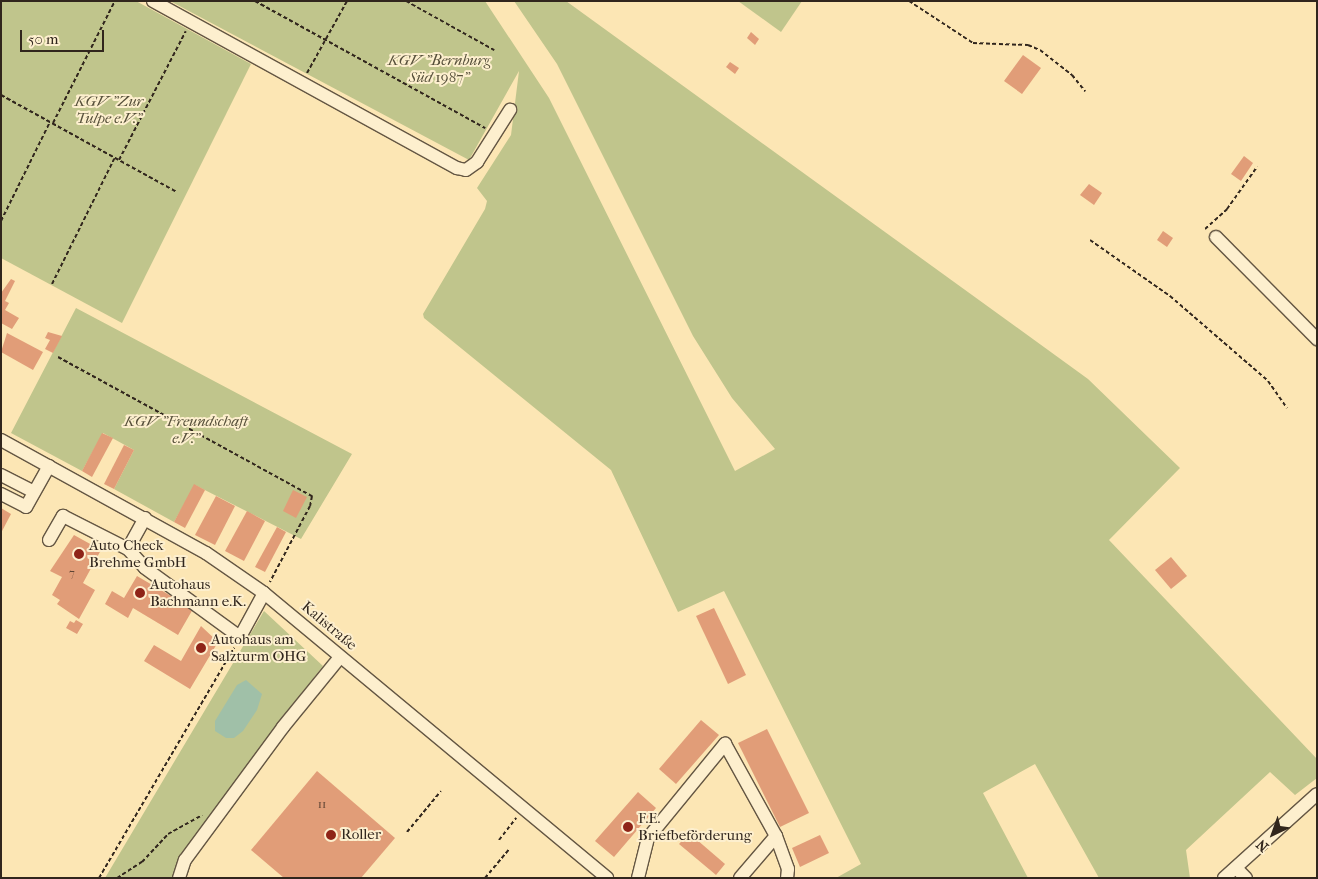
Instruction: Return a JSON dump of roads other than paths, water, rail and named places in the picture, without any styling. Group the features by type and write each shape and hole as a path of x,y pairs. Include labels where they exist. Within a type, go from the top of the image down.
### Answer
{"street":[{"path":"153,1 457,168 471,168 496,134 510,110"},
{"path":"1216,237 1317,339"},
{"name":"Kalistraße","path":"1,440 206,553 264,593 607,878"},
{"path":"1,494 26,507 49,466"},
{"path":"1,475 34,492"},
{"path":"50,540 63,516 128,549 145,568 240,637 264,593"},
{"path":"128,549 145,518"},
{"path":"178,878 185,860 283,727 340,657"},
{"path":"638,878 648,838 725,744 776,836 788,869 787,878"},
{"path":"1224,878 1317,794"},
{"path":"740,878 776,836"},
{"path":"1236,868 1246,878"}],"place":[{"name":"Auto Check Brehme GmbH","path":"79,554"},
{"name":"Autohaus Bachmann e.K.","path":"140,593"},
{"name":"Autohaus am Salzturm OHG","path":"201,648"},
{"name":"F.E. Briefbeförderung","path":"628,827"},
{"name":"Roller","path":"331,835"}],"park label":[{"name":"KGV \"Bernburg Süd 1987\"","path":"439,68"},
{"name":"KGV \"Zur Tulpe e.V.\"","path":"109,110"},
{"name":"KGV \"Freundschaft e.V.\"","path":"186,430"}]}
